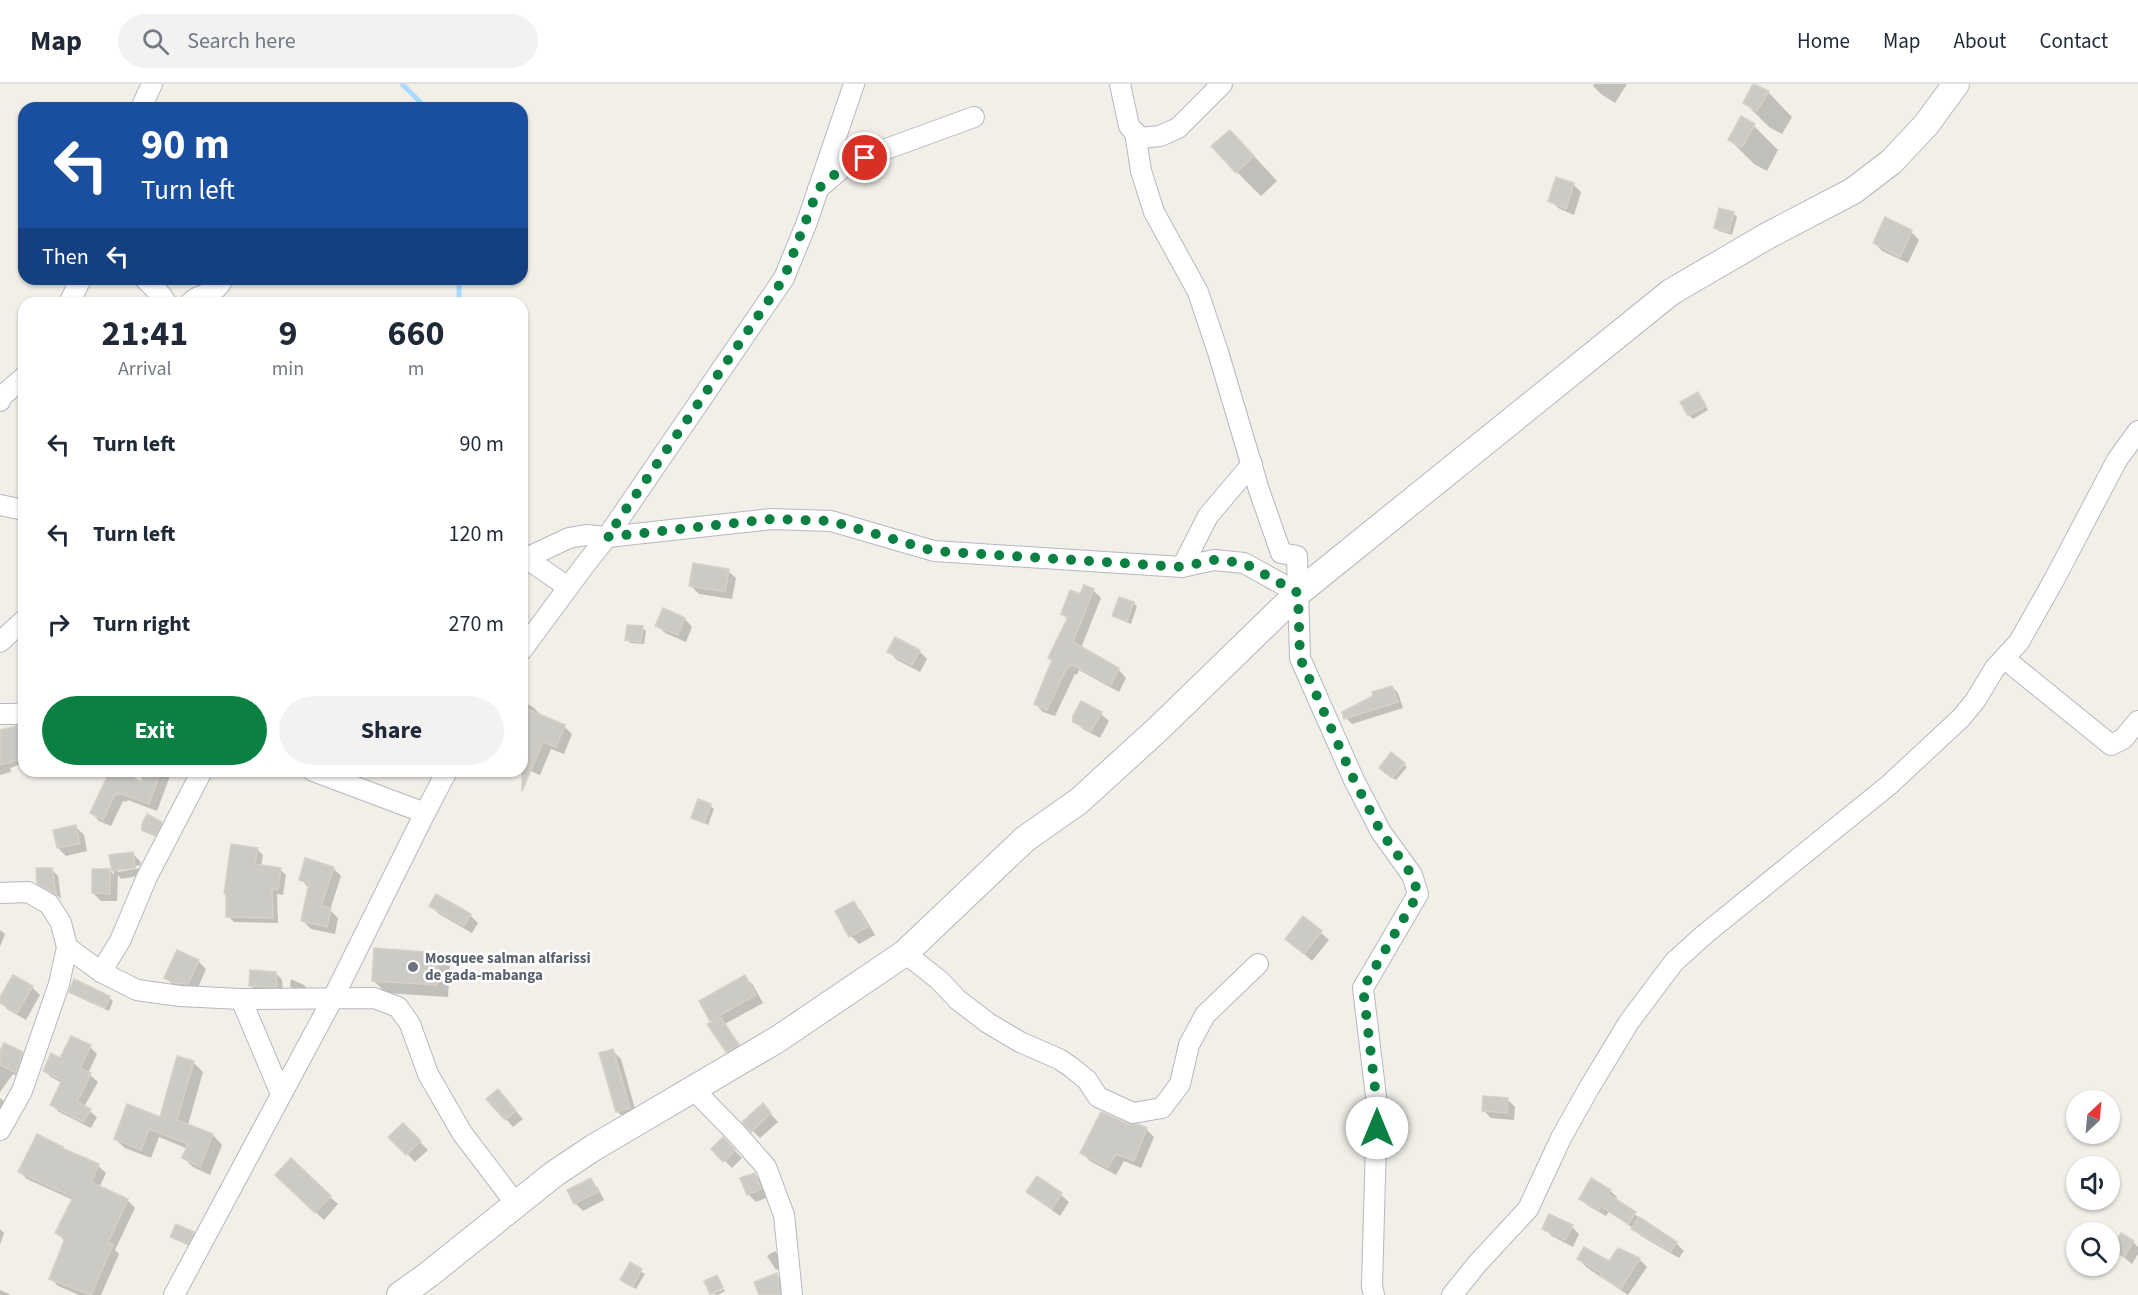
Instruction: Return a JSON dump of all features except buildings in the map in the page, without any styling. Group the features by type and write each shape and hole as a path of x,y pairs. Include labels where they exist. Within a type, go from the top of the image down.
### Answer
{"street":[{"path":"144,102 152,84"},
{"path":"528,642 607,537 784,278 854,84"},
{"path":"1120,84 1129,126 1140,138 1160,136 1178,128 1222,84"},
{"path":"400,1295 554,1174 583,1154 778,1039 905,953 1025,839 1079,801 1159,728 1298,593 1671,292 1852,190 1891,162 1926,125 1956,84"},
{"path":"818,189 848,163 974,117"},
{"path":"1135,132 1140,171 1154,212 1198,292 1259,490 1281,553 1297,556 1300,658 1354,780 1381,832 1412,875 1418,894 1363,988 1377,1105 1372,1286 1374,1295"},
{"path":"151,285 163,297"},
{"path":"200,297 212,293 218,285"},
{"path":"0,401 1,397 18,382"},
{"path":"1452,1295 1528,1209 1589,1088 1629,1022 1674,962 1889,785 1968,710 1995,668 2019,642 2117,460 2138,431"},
{"path":"1182,567 1208,516 1252,464"},
{"path":"0,505 18,509"},
{"path":"528,558 569,538 586,535 607,537 772,519 831,521 934,551 1182,567 1214,560 1244,563 1298,593"},
{"path":"528,561 568,587"},
{"path":"0,642 18,626"},
{"path":"2005,659 2111,745 2122,739 2138,721"},
{"path":"0,714 18,713"},
{"path":"101,972 120,941 147,877 199,777"},
{"path":"329,777 425,813"},
{"path":"174,1295 332,1000 444,777"},
{"path":"0,893 28,892 49,904 61,923 67,947 59,984 22,1092 0,1130"},
{"path":"67,947 101,972 137,990 180,996 241,999 374,998 398,1006 410,1024 428,1074 462,1133 516,1204"},
{"path":"905,953 939,980 957,1000 988,1023 1020,1042 1059,1059 1087,1080 1098,1097 1133,1113 1162,1108 1180,1084 1189,1045 1205,1015 1258,964"},
{"path":"241,999 281,1094"},
{"path":"693,1089 766,1167 784,1215 792,1295"}],"waterway":[{"path":"402,84 420,102"},
{"path":"459,285 459,297"}],"place":[{"name":"Mosquee salman alfarissi de gada-mabanga","path":"413,967"}],"route":[{"path":"865,158 848,163 818,189 784,278 607,537 772,519 831,521 934,551 1182,567 1214,560 1244,563 1298,593 1300,658 1354,780 1381,832 1412,875 1418,894 1363,988 1377,1105 1377,1128"}]}
